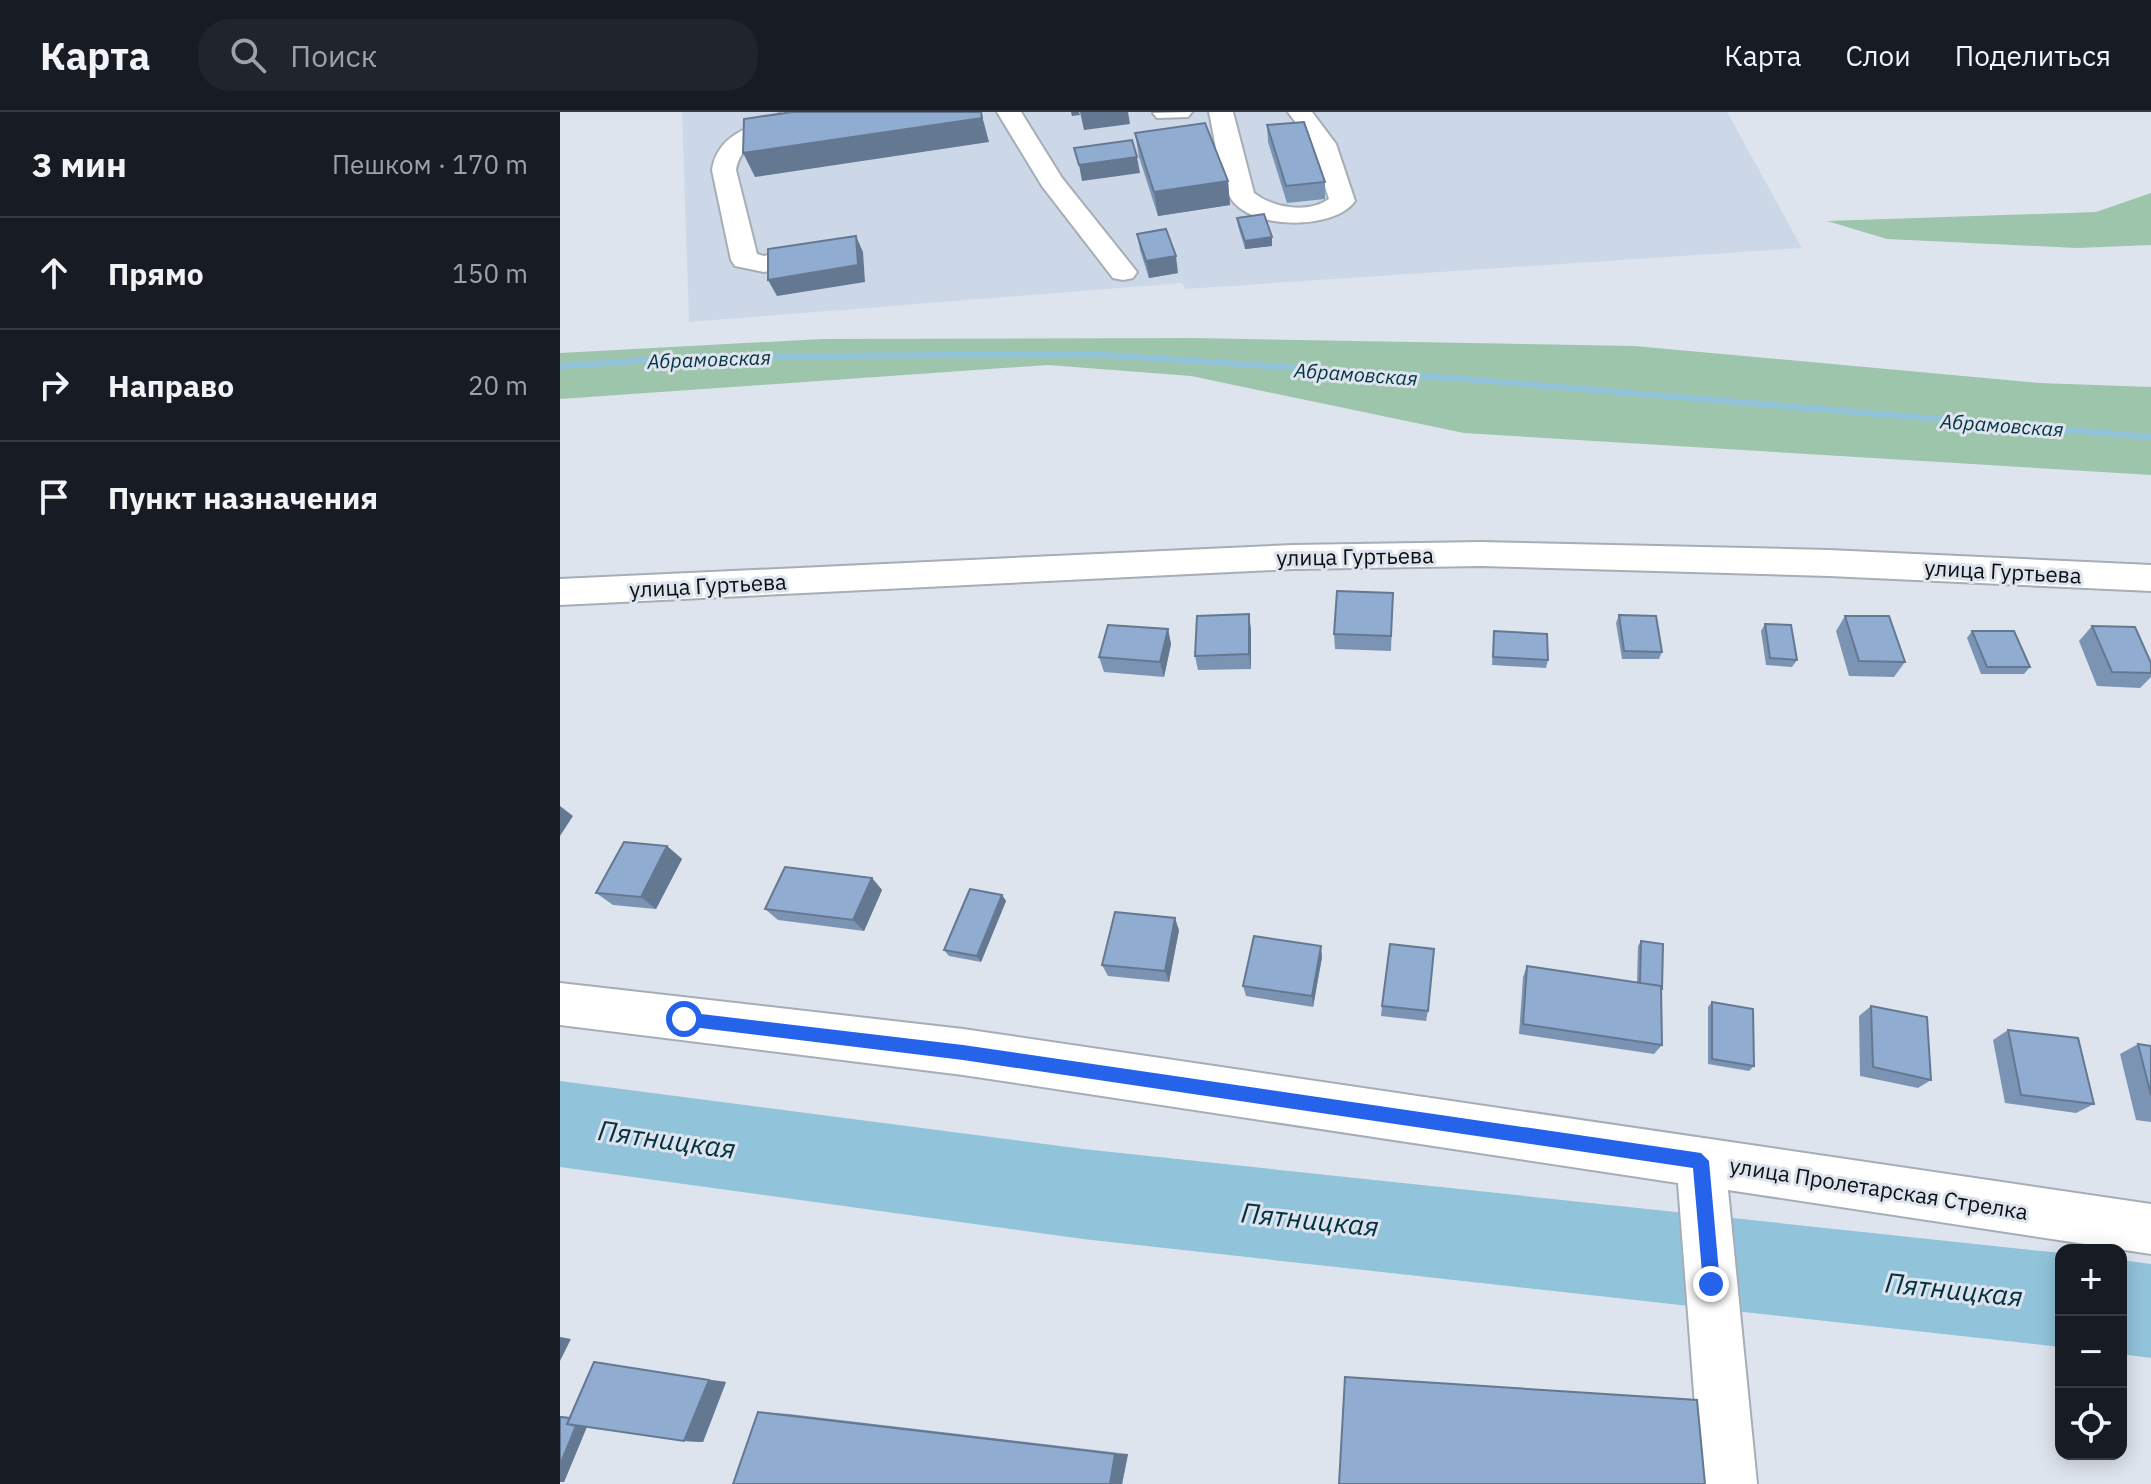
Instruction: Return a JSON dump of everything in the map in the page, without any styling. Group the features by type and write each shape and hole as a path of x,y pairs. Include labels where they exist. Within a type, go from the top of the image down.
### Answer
{"street":[{"path":"799,112 744,138 732,146 723,158 745,260 764,264 837,249"},
{"path":"1009,112 1051,181 1123,272"},
{"path":"1221,112 1242,196 1249,204 1278,213 1323,213 1337,207 1342,201 1324,144 1300,112"},
{"name":"улица Гуртьева","path":"560,592 1293,557 1481,554 1829,563 2151,578"},
{"name":"улица Пролетарская Стрелка","path":"560,1004 963,1052 2151,1229"},
{"path":"1701,1161 1729,1484"}],"shaded area":[{"path":"682,112 1727,112 1802,248 1185,289 1182,283 689,322"}],"green space":[{"path":"2151,193 2151,245 2077,248 1887,239 1827,221 2096,212"},
{"path":"1193,338 1634,346 2040,383 2151,387 2151,475 1464,433 1191,376 1048,365 560,399 560,353 822,339"}],"building":[{"path":"792,112 981,112 982,118 743,153 744,119"},
{"path":"1304,122 1325,182 1286,186 1267,125"},
{"path":"1205,123 1228,181 1154,192 1135,133"},
{"path":"1132,140 1137,157 1079,165 1074,148"},
{"path":"1264,214 1272,237 1245,241 1237,218"},
{"path":"1166,229 1176,256 1146,261 1137,234"},
{"path":"856,236 858,265 768,280 768,249"},
{"path":"1337,591 1393,593 1391,636 1334,634"},
{"path":"1249,614 1249,654 1195,656 1197,616"},
{"path":"1619,615 1656,616 1662,652 1624,651"},
{"path":"1845,616 1889,616 1905,662 1859,661"},
{"path":"1765,624 1791,625 1797,660 1770,658"},
{"path":"1108,625 1168,629 1160,662 1099,657"},
{"path":"2092,626 2135,627 2151,663 2151,673 2112,672"},
{"path":"1494,631 1547,634 1548,660 1493,657"},
{"path":"1972,631 2014,631 2030,667 1987,667"},
{"path":"624,842 667,846 641,897 596,893"},
{"path":"785,867 872,878 853,920 765,909"},
{"path":"970,889 1002,895 977,956 944,950"},
{"path":"1115,912 1175,918 1165,971 1102,965"},
{"path":"1254,936 1321,946 1312,996 1243,986"},
{"path":"1641,941 1663,944 1662,990 1661,986 1640,983"},
{"path":"1390,944 1434,949 1428,1011 1382,1006"},
{"path":"1527,966 1661,986 1662,1045 1523,1024"},
{"path":"1712,1002 1753,1009 1754,1066 1712,1059"},
{"path":"1871,1006 1927,1017 1931,1080 1873,1067"},
{"path":"2008,1030 2078,1038 2094,1104 2021,1095"},
{"path":"2138,1044 2151,1046 2151,1095"},
{"path":"594,1362 709,1380 684,1441 567,1424"},
{"path":"1345,1377 1697,1400 1705,1484 1339,1484"},
{"path":"758,1412 1115,1454 1110,1484 733,1484"},
{"path":"560,1417 570,1418 567,1424 576,1426 560,1465"}],"waterway":[{"name":"Абрамовская","path":"560,366 700,357 1091,354 1478,380 2151,437"},
{"name":"Пятницкая","path":"560,1124 1083,1194 2055,1299"},
{"name":"Пятницкая","path":"2127,1308 2151,1311"}],"route":[{"path":"684,1019 963,1052 1701,1161 1711,1284"}]}
